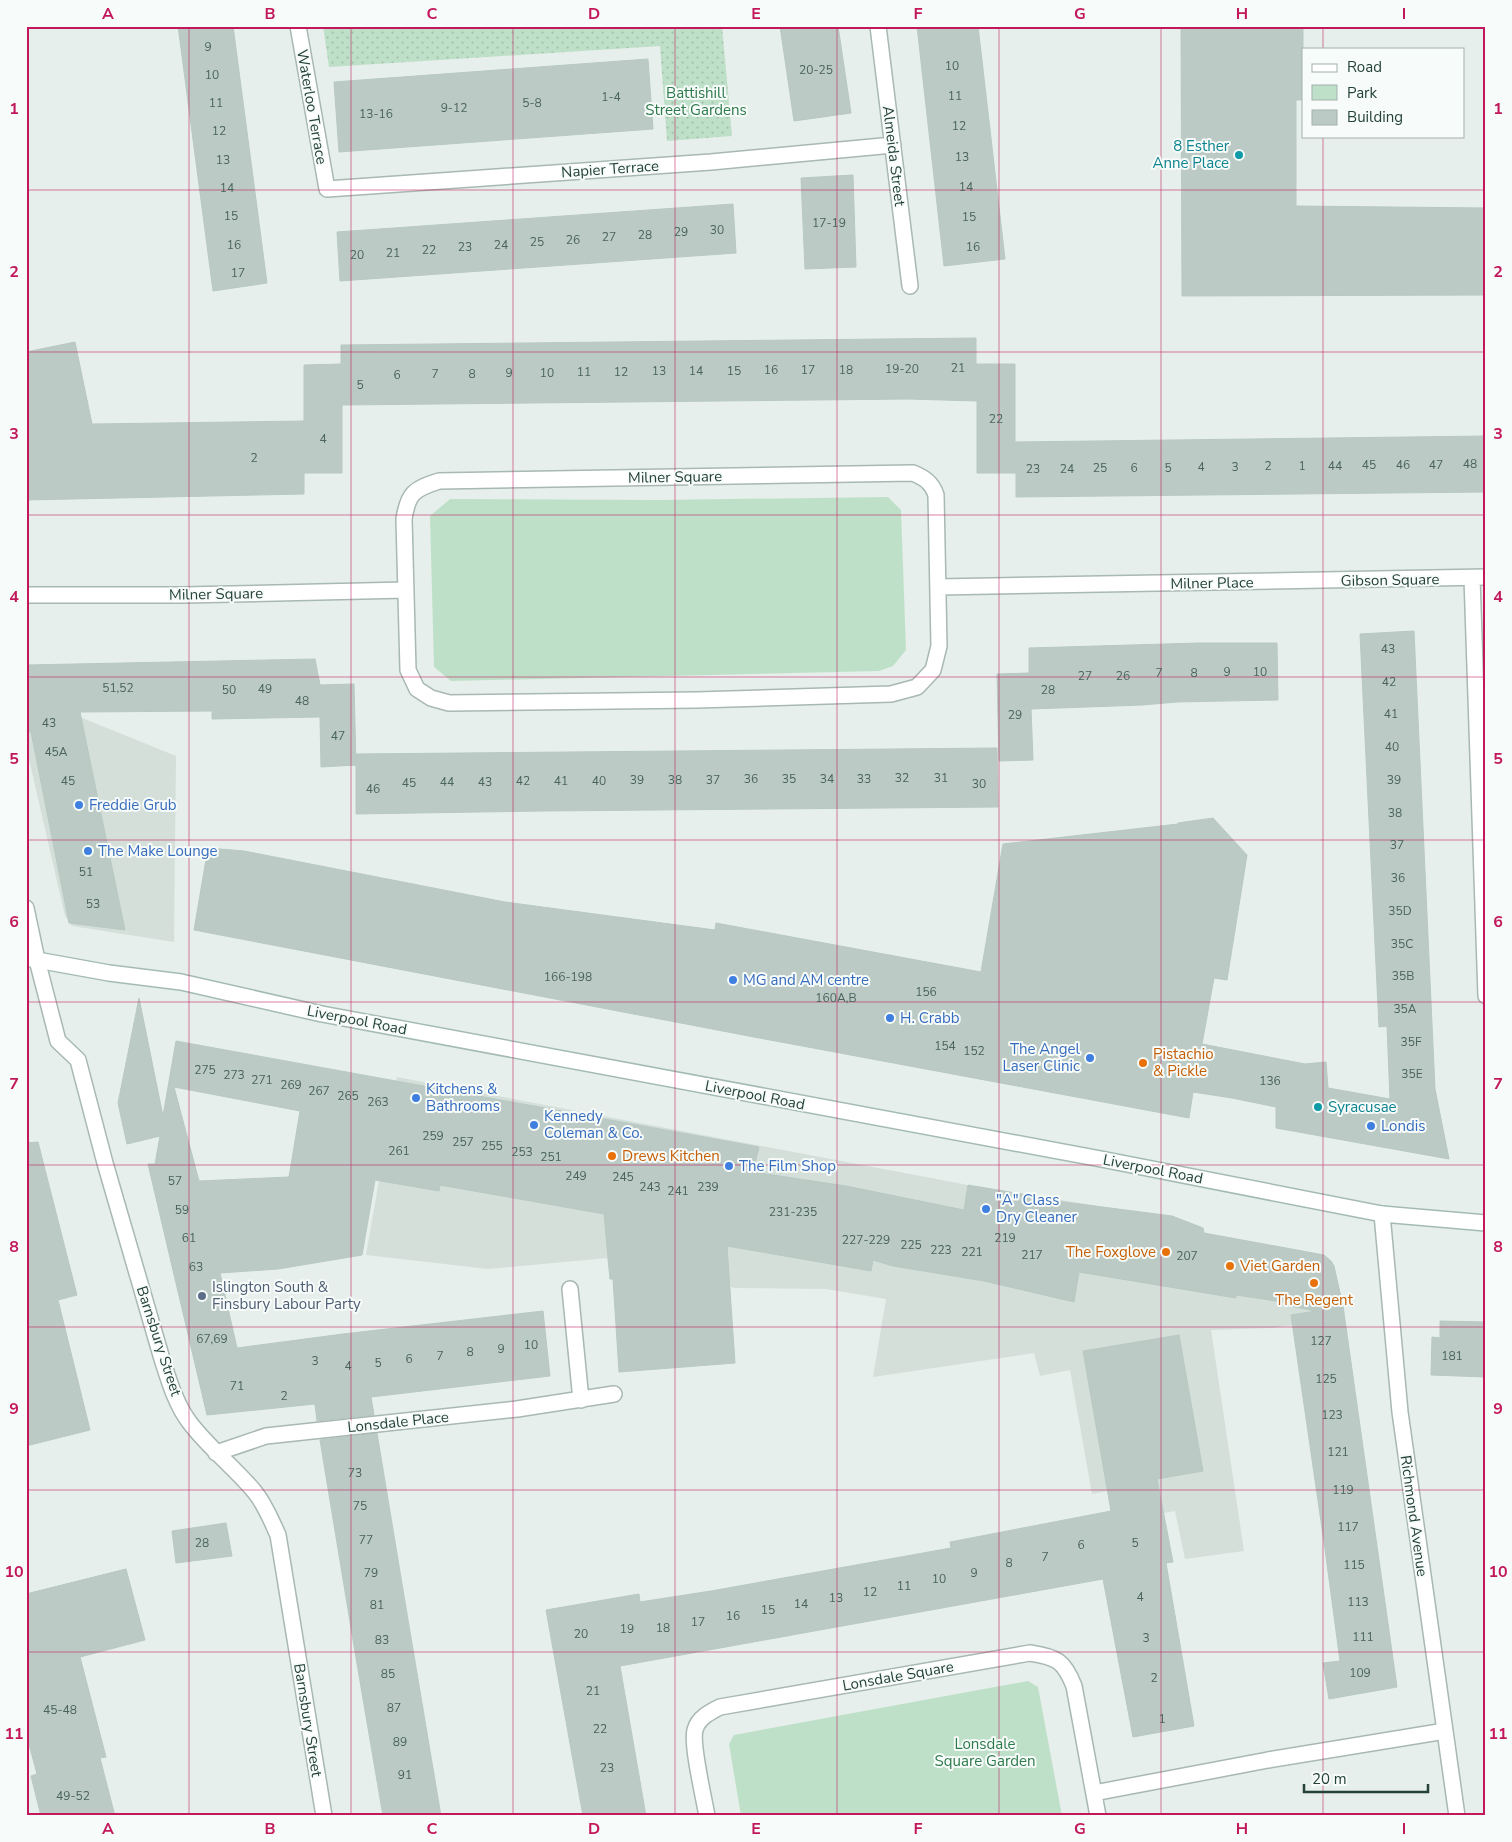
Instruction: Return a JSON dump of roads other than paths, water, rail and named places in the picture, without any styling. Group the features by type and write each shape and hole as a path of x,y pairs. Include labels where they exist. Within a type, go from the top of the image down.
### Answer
{"street":[{"name":"Waterloo Terrace","path":"298,26 327,189"},
{"name":"Almeida Street","path":"878,26 910,286"},
{"name":"Napier Terrace","path":"327,189 711,162 894,145"},
{"name":"Milner Square","path":"913,473 924,478 934,488 936,495 939,646 933,670 917,687 891,694 697,700 450,703 431,698 417,689 408,670 406,590 404,519 407,501 421,487 439,481 913,473"},
{"name":"Gibson Square","path":"1307,582 1479,578 1486,996"},
{"name":"Milner Place","path":"938,588 1117,583 1307,582"},
{"name":"Milner Square","path":"26,595 184,595 406,590"},
{"name":"Barnsbury Street","path":"26,908 32,959 58,1041 78,1060 105,1163 171,1385 189,1422 216,1453 254,1491 269,1514 278,1535 324,1816"},
{"name":"Liverpool Road","path":"32,959 109,973 181,982 322,1014 1102,1159 1382,1214 1486,1223"},
{"name":"Richmond Avenue","path":"1382,1214 1400,1412 1457,1816"},
{"path":"570,1289 581,1400"},
{"name":"Lonsdale Place","path":"216,1453 266,1436 517,1409 614,1394"},
{"name":"Lonsdale Square","path":"707,1816 695,1745 695,1729 706,1714 720,1707 1030,1653 1049,1656 1067,1669 1074,1686 1098,1816"},
{"path":"1094,1792 1268,1760 1445,1731"}],"place":[{"name":"8 Esther Anne Place","path":"1239,155"},
{"name":"Freddie Grub","path":"79,805"},
{"name":"The Make Lounge","path":"88,851"},
{"name":"MG and AM centre","path":"733,980"},
{"name":"H. Crabb","path":"890,1018"},
{"name":"The Angel Laser Clinic","path":"1090,1058"},
{"name":"Pistachio & Pickle","path":"1143,1063"},
{"name":"Kitchens & Bathrooms","path":"416,1098"},
{"name":"Syracusae","path":"1318,1107"},
{"name":"Kennedy Coleman & Co.","path":"534,1125"},
{"name":"Londis","path":"1371,1126"},
{"name":"Drews Kitchen","path":"612,1156"},
{"name":"The Film Shop","path":"729,1166"},
{"name":"\"A\" Class Dry Cleaner","path":"986,1209"},
{"name":"The Foxglove","path":"1166,1252"},
{"name":"Viet Garden","path":"1230,1266"},
{"name":"The Regent","path":"1314,1283"},
{"name":"Islington South & Finsbury Labour Party","path":"202,1296"}],"park label":[{"name":"Battishill Street Gardens","path":"696,102"},
{"name":"Lonsdale Square Garden","path":"985,1752"}]}
